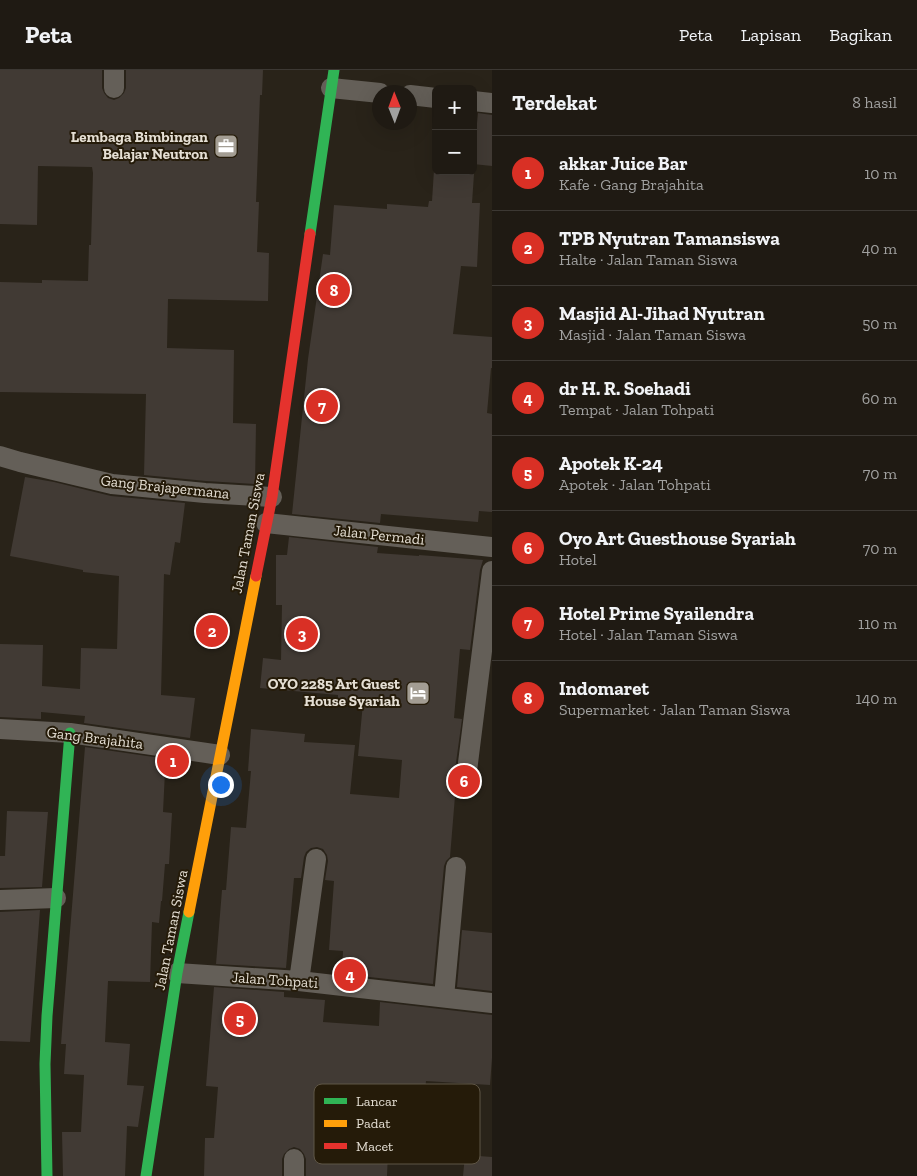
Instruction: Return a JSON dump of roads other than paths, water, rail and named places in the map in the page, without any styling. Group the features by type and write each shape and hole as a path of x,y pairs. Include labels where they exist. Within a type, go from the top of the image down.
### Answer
{"main road":[{"name":"Jalan Taman Siswa","path":"146,1176 177,973 272,497 332,79"},
{"path":"47,1176 45,1064 47,1016 70,733"}],"street":[{"path":"332,79 372,91"},
{"path":"417,97 432,98"},
{"path":"477,101 492,103"},
{"name":"Gang Brajapermana","path":"0,456 112,484 272,497"},
{"name":"Jalan Permadi","path":"266,523 492,547"},
{"path":"468,771 492,571"},
{"name":"Gang Brajahita","path":"0,729 70,733 220,754"},
{"path":"299,981 316,859"},
{"path":"444,997 456,867"},
{"path":"0,900 56,898"},
{"name":"Jalan Tohpati","path":"177,973 299,981 492,1004"}],"place":[{"name":"Lembaga Bimbingan Belajar Neutron","path":"226,146"},
{"name":"Indomaret","path":"334,290"},
{"name":"Hotel Prime Syailendra","path":"322,406"},
{"name":"TPB Nyutran Tamansiswa","path":"212,631"},
{"name":"Masjid Al-Jihad Nyutran","path":"302,634"},
{"name":"OYO 2285 Art Guest House Syariah","path":"418,693"},
{"name":"akkar Juice Bar","path":"173,761"},
{"name":"Oyo Art Guesthouse Syariah","path":"464,781"},
{"name":"dr H. R. Soehadi","path":"350,975"},
{"name":"Apotek K-24","path":"240,1019"}]}
